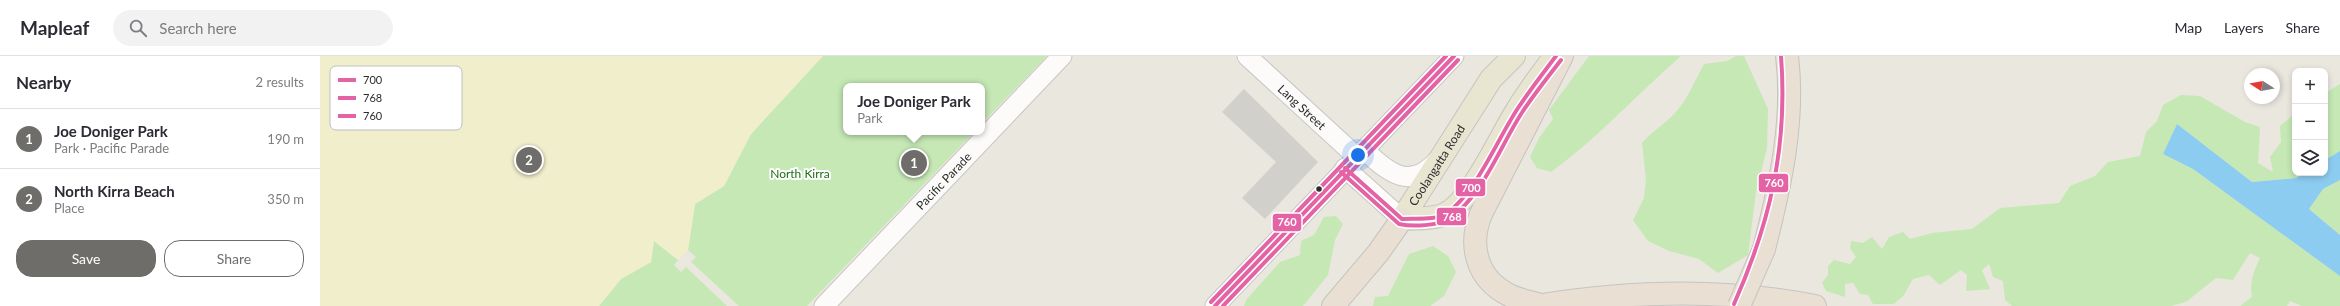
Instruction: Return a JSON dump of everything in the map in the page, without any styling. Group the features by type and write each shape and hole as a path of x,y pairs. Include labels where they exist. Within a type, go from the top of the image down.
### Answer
{"highway":[{"path":"1562,56 1481,214 1474,234 1476,256 1488,279 1509,295 1538,306 1616,297 1722,294 1815,306"},
{"path":"1739,306 1764,250 1778,196 1790,105 1787,56"},
{"path":"1333,306 1378,253 1402,219"}],"main road":[{"path":"1491,79 1502,56"},
{"name":"Coolangatta Road","path":"1402,219 1491,79 1514,56"},
{"name":"Coolangatta Road","path":"1402,219 1438,217 1446,214 1459,203 1471,187 1518,108 1556,56"}],"street":[{"name":"Pacific Parade","path":"824,306 1062,56"},
{"name":"Lang Street","path":"1247,56 1355,159"},
{"path":"1215,306 1454,56"},
{"path":"1355,159 1387,170 1396,176 1404,177 1423,173 1443,154"},
{"path":"1355,159 1402,219"}],"green space":[{"name":"North Kirra","path":"823,56 1047,56 985,120 985,83 843,83 843,135 971,135 807,306 739,306 691,262 696,257 688,250 695,204 724,186 751,134"},
{"path":"1589,56 1681,56 1568,159 1551,172 1537,168 1530,157 1539,138 1553,119 1549,110"},
{"path":"1736,56 1744,56 1768,109 1767,148 1756,192 1748,255 1718,273 1699,259 1669,251 1648,241 1633,220 1644,198 1646,179 1642,143 1680,108 1688,96 1704,64 1727,61"},
{"path":"2340,84 2340,151 2328,158 2328,104 2328,91"},
{"path":"2181,95 2200,96 2245,122 2260,127 2258,163 2273,172 2270,157 2281,142 2280,126 2292,116 2292,176 2299,176 2296,178 2252,182 2177,124 2163,154 2193,169 2340,276 2340,306 2302,306 2290,301 2287,306 2240,306 2252,297 2251,287 2253,277 2260,258 2250,253 2233,280 2216,278 2186,302 2171,306 2012,306 2005,300 2003,281 1993,277 1989,264 1982,270 1990,289 1966,291 1967,275 1961,270 1940,285 1929,275 1913,279 1904,295 1894,304 1873,304 1868,295 1860,294 1853,283 1845,284 1845,297 1826,291 1822,283 1828,275 1828,266 1834,260 1850,264 1856,257 1850,248 1851,241 1863,243 1872,237 1882,249 1889,237 1903,232 1910,239 1932,233 1972,229 2000,208 2059,203 2070,186 2095,176 2108,162 2140,156 2146,132 2157,121 2163,105"},
{"path":"2340,180 2340,235 2309,209 2323,189"},
{"path":"1336,216 1343,224 1335,240 1328,275 1303,306 1244,306 1246,300 1280,262 1300,255 1301,241 1314,235 1324,217"},
{"path":"654,241 678,260 674,265 681,272 686,267 727,306 599,306 621,279 651,262"},
{"path":"1433,246 1448,256 1456,272 1444,296 1430,306 1373,306 1375,297 1388,296 1409,254"}],"sand":[{"path":"320,56 823,56 751,134 724,186 695,204 688,250 678,260 654,241 651,262 621,279 599,306 320,306"}],"water":[{"path":"2177,124 2252,182 2296,178 2299,176 2328,176 2328,158 2340,151 2340,180 2323,189 2309,209 2340,235 2340,276 2193,169 2163,154"}],"building":[{"path":"1244,89 1318,162 1265,219 1242,198 1276,162 1222,112"}],"transit line":[{"name":"760","path":"1211,302 1446,56"},
{"name":"700","path":"1215,306 1454,56"},
{"name":"700","path":"1345,168 1402,219 1442,216 1458,204 1468,192 1486,164 1510,120 1556,56"},
{"name":"760","path":"1734,304 1758,244 1774,183 1782,121 1781,56"},
{"name":"768","path":"1223,306 1458,60"},
{"name":"768","path":"1341,172 1399,224 1425,225 1445,221 1462,208 1472,197 1491,169 1523,111 1561,60"}],"place":[{"name":"North Kirra Beach","path":"529,160"},
{"name":"Joe Doniger Park","path":"914,163"}]}
